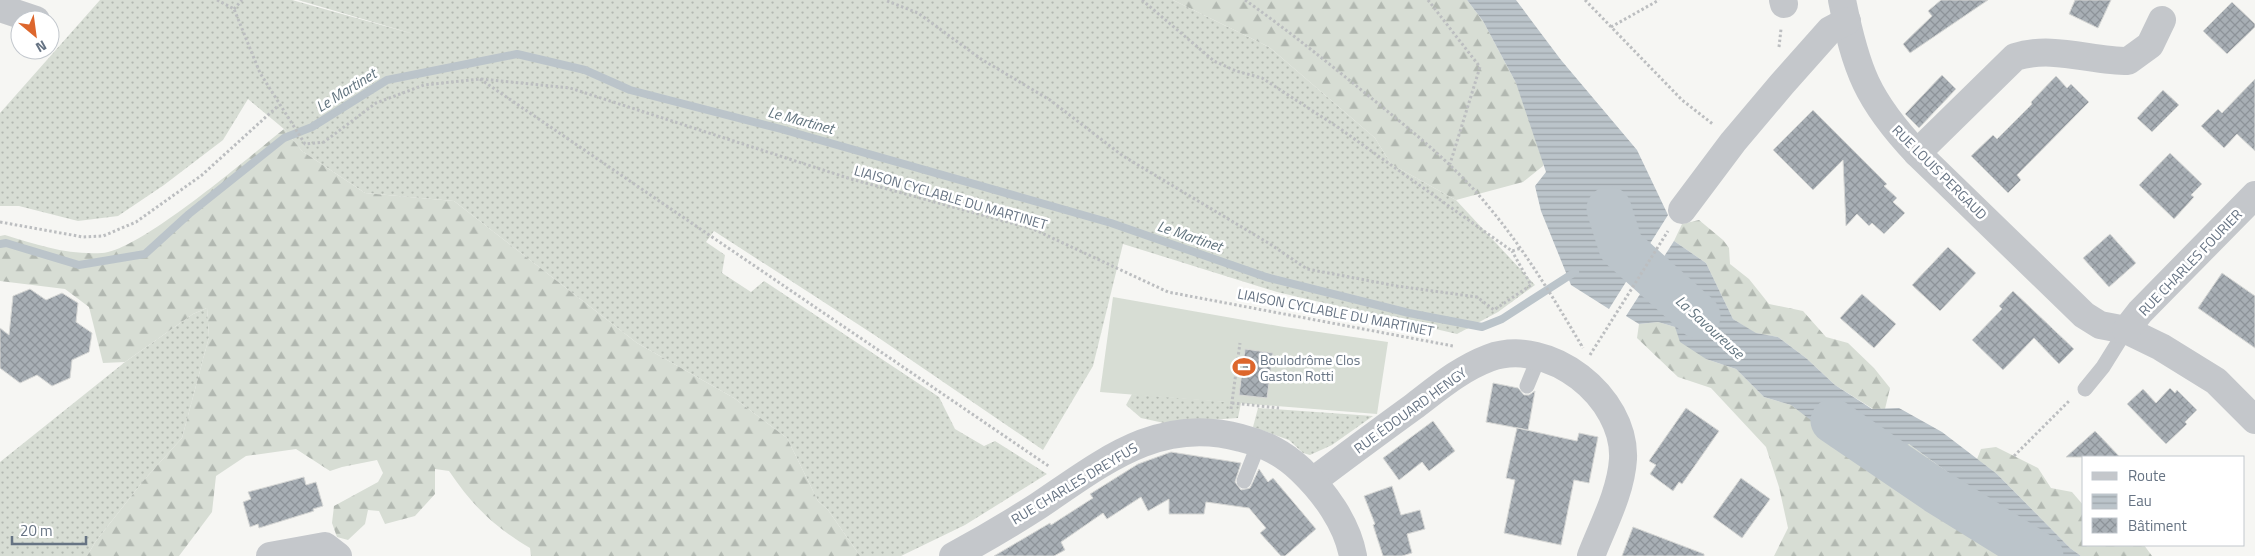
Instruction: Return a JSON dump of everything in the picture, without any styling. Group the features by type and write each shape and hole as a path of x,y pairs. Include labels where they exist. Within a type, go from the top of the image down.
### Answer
{"street":[{"path":"1682,210 1734,142 1844,11"},
{"name":"RUE LOUIS PERGAUD","path":"1844,11 1853,53 1860,73 1876,105 1897,132 1917,153 1999,230 2084,315 2100,324 2126,330 2160,347 2216,381 2255,420"},
{"path":"1917,153 2015,57 2028,53 2080,54 2128,61 2150,45 2162,20"},
{"name":"RUE CHARLES FOURIER","path":"2126,330 2140,312 2255,195"},
{"name":"RUE ÉDOUARD HENGY","path":"1313,481 1464,368 1506,353 1521,353 1539,357 1559,364 1578,376 1599,394 1616,421 1623,439 1620,482 1592,556"},
{"name":"RUE CHARLES DREYFUS","path":"952,556 1132,446 1164,436 1197,431 1227,434 1260,443 1284,456 1313,481 1332,508 1346,532 1352,556"},
{"path":"270,556 325,546 338,556"}],"lane":[{"path":"2085,389 2104,367 2126,330"},
{"path":"1527,386 1539,357"},
{"path":"1244,481 1260,443"}],"path":[{"path":"0,222 83,237 103,236 136,222 202,174 279,106 260,73 234,10 217,0"},
{"path":"234,10 242,0"},
{"path":"887,0 918,13 981,58 1050,100 1123,156 1270,244 1307,269 1397,286 1477,298 1494,310 1531,285 1512,251 1339,128 1262,78 1236,71 1214,61 1142,0"},
{"path":"1245,0 1316,54 1450,164 1488,205 1521,248 1553,295 1589,357"},
{"path":"1428,0 1480,67 1450,164"},
{"path":"1585,0 1682,100 1734,142"},
{"path":"1612,27 1659,0"},
{"path":"480,79 1048,465 1065,487"},
{"name":"LIAISON CYCLABLE DU MARTINET","path":"279,106 305,144 324,142 376,103 424,85 480,79 570,88 851,179 1033,229 1168,292 1459,347"},
{"path":"1589,357 1682,210"},
{"path":"1512,251 1521,248"},
{"path":"1240,343 1232,403 1279,408"},
{"path":"1582,354 1589,357"},
{"path":"2014,456 2071,399 2085,389"}],"green space":[{"path":"100,0 292,0 417,35 298,0 1173,0 1269,47 1375,138 1391,164 1456,200 1535,285 1498,312 1457,334 1277,292 1123,244 1093,366 1043,450 876,336 714,231 706,242 725,255 722,273 751,292 764,281 939,397 955,429 984,446 995,441 1047,474 965,525 901,556 860,556 828,510 818,501 787,438 734,398 637,343 454,201 365,193 302,151 284,129 248,99 223,140 164,185 118,216 78,221 19,206 0,206 0,113 47,60 60,60 60,45"},
{"path":"1173,0 1467,0 1483,21 1516,83 1552,130 1543,166 1523,182 1456,200 1391,164 1375,138 1269,47"},
{"path":"284,129 302,151 365,193 454,201 637,343 734,398 787,438 818,501 828,510 860,556 531,556 530,548 505,532 475,505 449,471 435,469 435,494 415,516 385,524 379,511 368,510 365,524 348,540 337,537 332,523 334,506 378,482 383,473 377,460 330,471 296,449 246,456 216,476 212,512 179,556 87,556 96,541 144,480 182,438 209,337 207,308 193,314 125,362 103,363 89,307 65,289 0,281 0,236 5,235 53,248 77,252 102,253 119,248 142,237 167,220 221,180"},
{"path":"1699,220 1723,240 1729,248 1730,264 1749,279 1769,304 1803,311 1826,337 1848,343 1874,368 1890,388 1885,409 1873,409 1835,385 1806,358 1778,337 1755,333 1733,319 1706,263 1674,241 1682,224"},
{"name":"Boulodrôme Clos Gaston Rotti","path":"1113,297 1284,327 1388,342 1377,414 1100,392"},
{"path":"207,308 209,337 182,438 144,480 96,541 87,556 0,556 0,462 125,362 193,314"},
{"path":"1658,322 1675,327 1706,359 1736,369 1764,397 1791,405 1827,430 1909,444 1987,501 2007,551 2014,556 1774,556 1788,528 1779,487 1766,447 1711,388 1678,377 1637,338 1639,324"},
{"path":"1132,394 1241,403 1238,418 1164,423 1141,418 1126,405"},
{"path":"1258,408 1373,416 1332,445 1310,455 1303,453 1289,440 1253,427"},
{"path":"1996,447 2038,468 2051,488 2072,492 2082,504 2082,546 2145,546 2152,556 2081,556 2070,548 1997,474 1977,459 1981,449"}],"water":[{"path":"1467,0 1516,0 1561,60 1637,150 1668,215 1609,309 1571,285 1541,211 1535,186 1546,172 1516,83 1483,21"},
{"path":"1674,241 1706,263 1733,319 1756,333 1778,337 1806,358 1835,385 1872,409 1899,408 1942,432 1997,474 2070,548 2081,556 2014,556 2007,551 1987,501 1909,444 1868,464 1791,405 1764,397 1736,369 1706,359 1680,342 1675,327 1658,322 1639,324 1626,316"}],"building":[{"path":"1941,0 1988,0 1910,53 1903,44 1932,16 1928,11"},
{"path":"2075,0 2111,0 2098,28 2069,14"},
{"path":"2232,2 2255,24 2255,27 2227,54 2203,31"},
{"path":"1942,75 1956,89 1919,128 1905,114"},
{"path":"2056,76 2067,88 2071,84 2089,102 2017,175 2021,180 2008,193 1971,156 1993,135 1997,139 2032,104 2031,102"},
{"path":"2255,79 2255,151 2237,134 2224,148 2201,126 2218,109 2222,113"},
{"path":"2163,90 2179,105 2152,132 2137,118"},
{"path":"1813,110 1887,184 1884,186 1897,198 1893,202 1905,213 1884,234 1872,223 1869,226 1857,214 1846,226 1843,160 1813,190 1773,150"},
{"path":"2170,153 2202,184 2191,195 2194,197 2174,219 2139,185"},
{"path":"2110,234 2136,263 2109,287 2083,258"},
{"path":"1948,247 1976,273 1940,311 1912,285"},
{"path":"2222,273 2255,296 2255,348 2198,308"},
{"path":"30,289 46,300 62,293 78,303 76,322 92,333 89,352 72,360 70,378 52,386 37,375 20,383 0,368 0,328 9,335 13,296"},
{"path":"2013,291 2074,349 2059,364 2034,338 2003,370 1972,340 2002,309 1999,306"},
{"path":"1862,294 1896,324 1874,348 1840,318"},
{"path":"1245,349 1273,353 1267,398 1239,395"},
{"path":"1493,383 1518,388 1524,395 1529,395 1535,391 1528,430 1486,422"},
{"path":"2170,388 2175,393 2177,390 2197,410 2185,422 2187,424 2166,444 2127,404 2143,389 2156,403"},
{"path":"1686,408 1719,431 1682,484 1679,482 1673,491 1650,474 1656,465 1649,461"},
{"path":"1433,421 1455,451 1429,471 1422,462 1399,480 1383,458"},
{"path":"1517,428 1577,441 1579,433 1598,437 1589,483 1574,480 1561,545 1504,533 1515,480 1506,478"},
{"path":"2095,431 2119,456 2082,456 2066,457"},
{"path":"1171,452 1241,463 1235,482 1241,490 1250,488 1259,469 1268,482 1273,478 1316,529 1285,556 1281,556 1260,533 1266,528 1249,508 1206,502 1204,514 1169,514 1169,499 1148,511 1141,497 1107,519 1103,513 1061,542 1065,550 1054,556 994,556 1050,523 1051,525 1093,498 1090,494 1138,464"},
{"path":"304,477 306,485 316,482 323,506 313,509 314,511 259,528 258,524 250,527 243,502 251,499 248,492"},
{"path":"1741,478 1770,499 1742,538 1713,517"},
{"path":"1392,486 1401,515 1420,510 1425,529 1407,534 1412,553 1402,556 1383,556 1373,525 1375,524 1364,496"},
{"path":"1633,527 1704,554 1704,556 1622,556"}],"waterway":[{"name":"Le Martinet","path":"0,244 6,243 79,265 145,254 189,214 284,138 312,127 387,80 517,54 585,70 630,90 781,129 1111,223 1266,277 1409,313 1482,327 1502,319 1575,272"},
{"name":"La Savoureuse","path":"1609,209 1621,247 1698,316"},
{"name":"La Savoureuse","path":"1833,421 1936,491 2041,556"}],"place":[{"name":"Boulodrôme Clos Gaston Rotti","path":"1244,367"}]}
